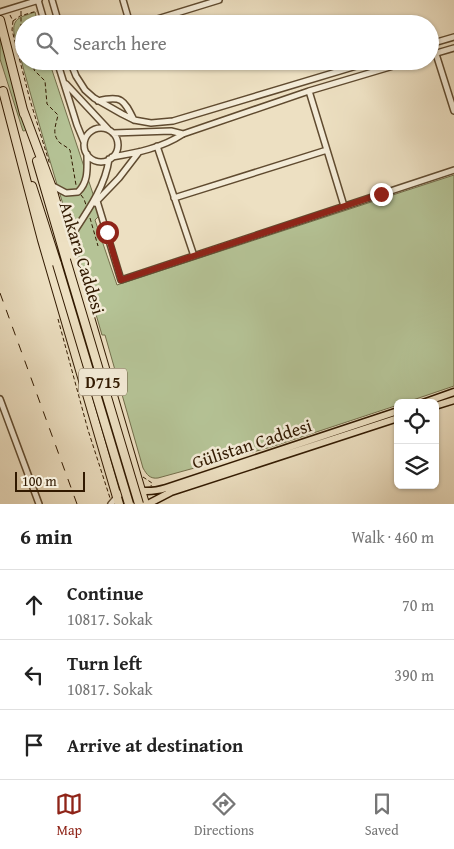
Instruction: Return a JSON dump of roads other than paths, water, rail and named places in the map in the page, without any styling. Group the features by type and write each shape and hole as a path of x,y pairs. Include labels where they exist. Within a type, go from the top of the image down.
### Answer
{"highway":[{"name":"Ankara Caddesi","path":"0,20 23,110 66,260 139,504"},
{"name":"Ankara Caddesi","path":"0,81 129,504"},
{"path":"3,91 42,240 118,501"},
{"path":"23,110 52,185 140,490 147,504"}],"main road":[{"path":"434,399 454,392"},
{"path":"439,405 454,400"},
{"name":"Gülistan Caddesi","path":"118,501 127,489 166,488 394,412"},
{"name":"Gülistan Caddesi","path":"147,504 171,492 394,419"}],"street":[{"path":"0,12 38,0 42,15"},
{"path":"52,0 56,15"},
{"path":"123,0 127,15"},
{"path":"171,15 219,0"},
{"path":"439,41 454,37"},
{"path":"439,53 454,48"},
{"path":"52,185 66,193 78,192 85,183 86,178 84,142 60,70"},
{"path":"74,70 80,83 90,95 134,120 151,123 173,121 343,70"},
{"path":"86,153 95,160 102,161 139,152 174,140 183,134 309,91 380,70"},
{"path":"439,70 454,111"},
{"path":"64,82 112,132 118,143 88,210 68,241"},
{"path":"309,91 344,206"},
{"path":"98,100 119,98 127,107 134,120"},
{"path":"84,142 87,135 96,129 103,128 112,132 171,131 183,134"},
{"path":"157,146 194,256"},
{"path":"174,198 327,150"},
{"path":"88,210 119,178 139,152"},
{"path":"97,201 121,280 454,170"},
{"path":"0,399 39,504"},
{"path":"111,504 118,501"}],"railway":[{"path":"0,293 77,504"}]}
